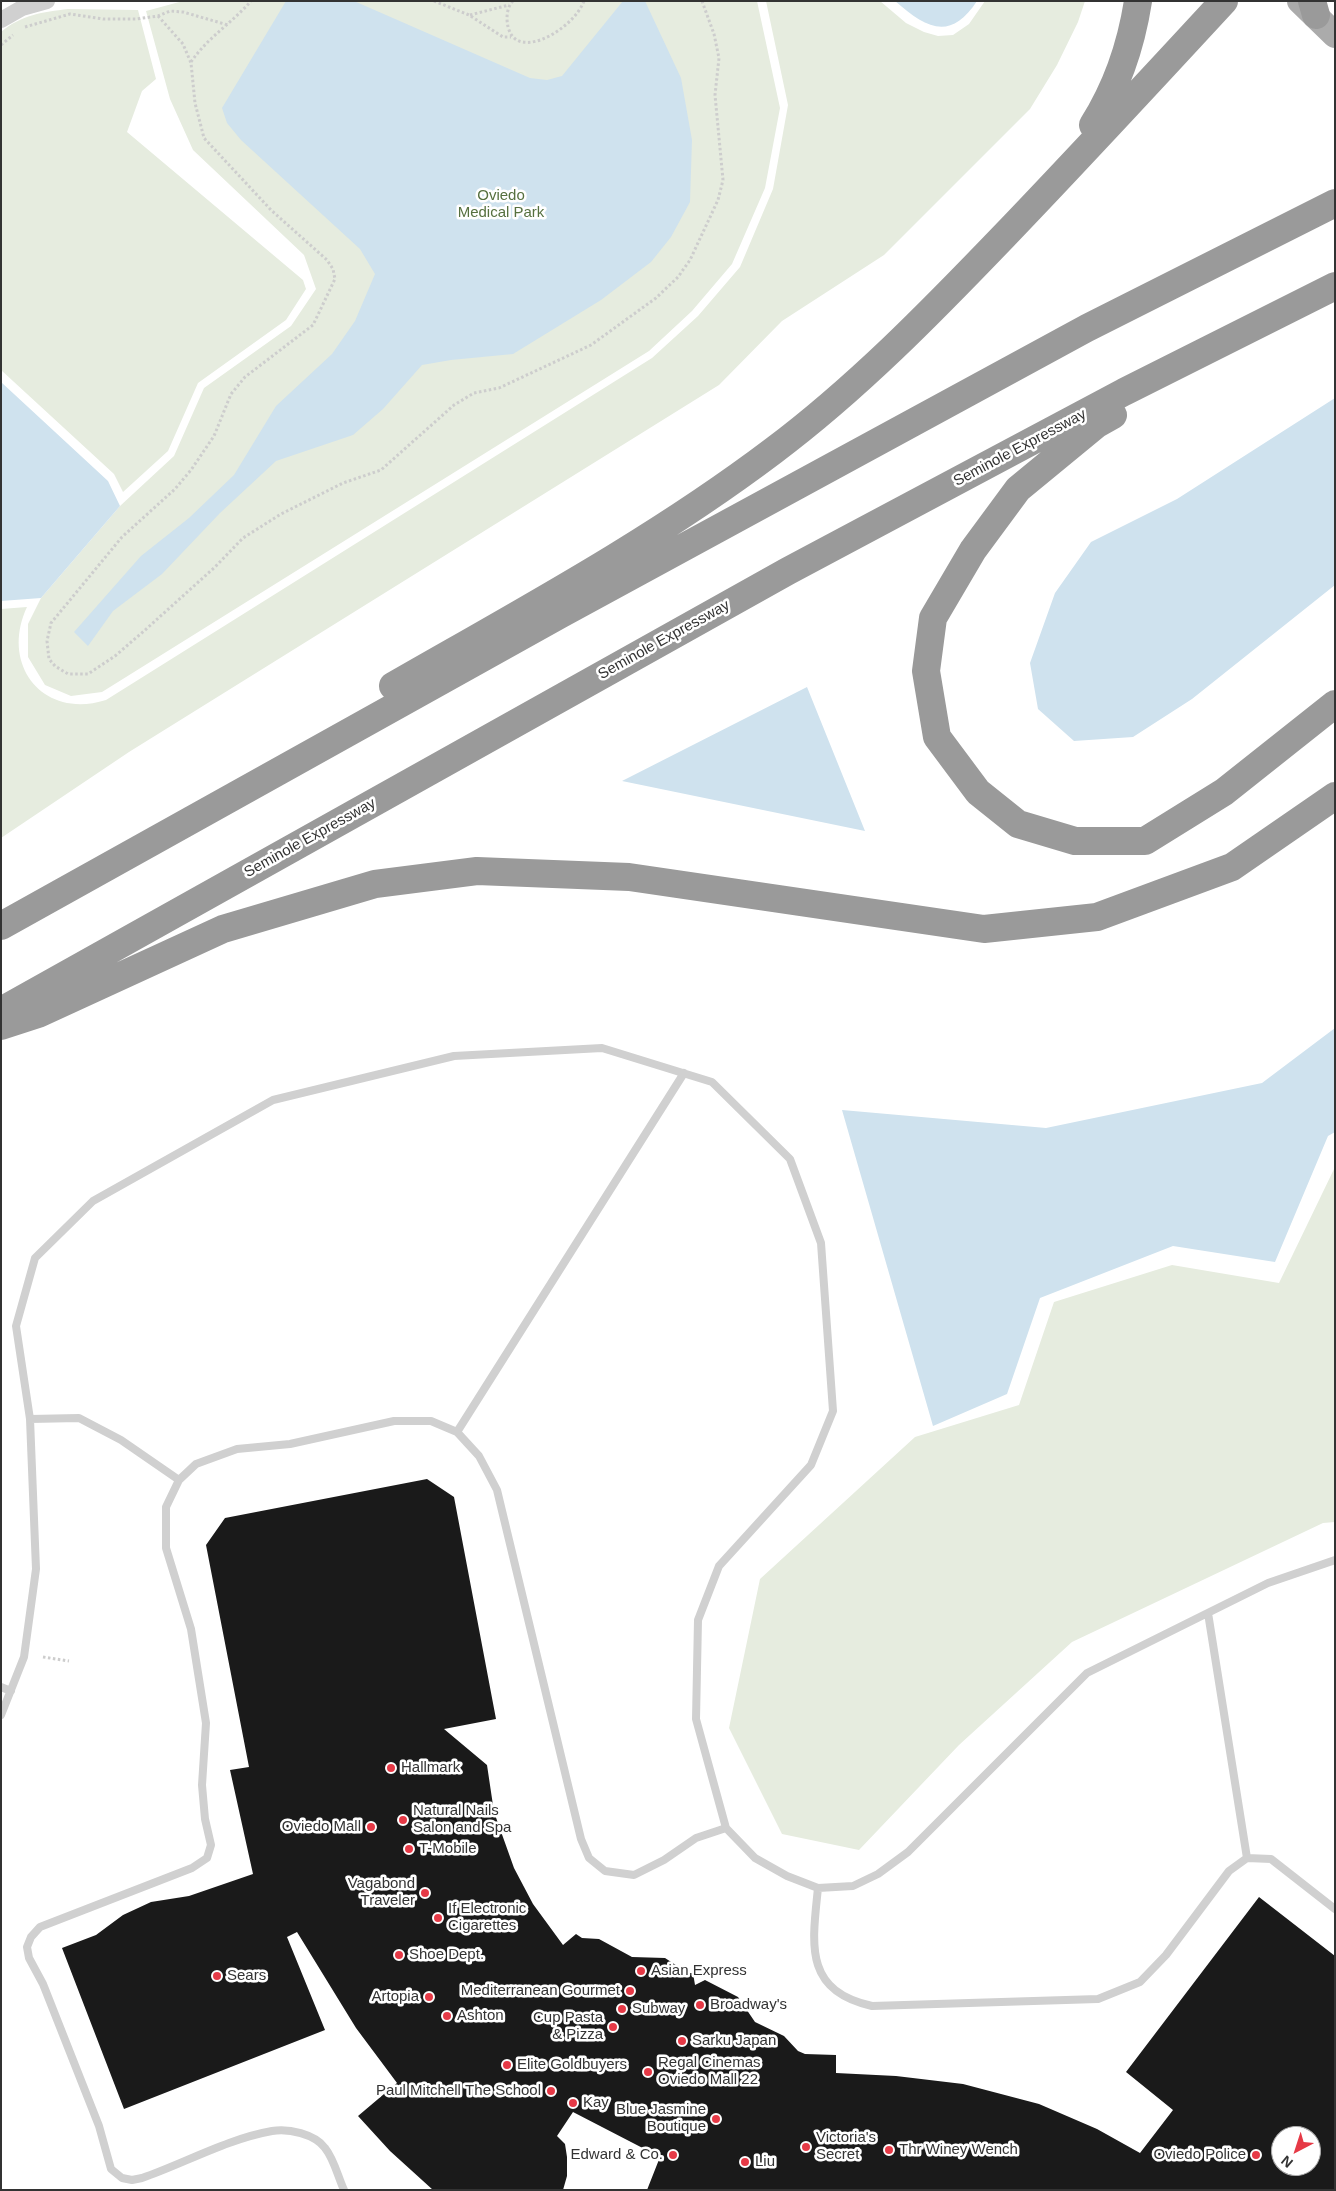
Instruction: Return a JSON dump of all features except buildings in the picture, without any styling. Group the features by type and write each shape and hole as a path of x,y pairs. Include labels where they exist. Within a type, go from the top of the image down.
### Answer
{"highway":[{"path":"1058,179 1111,97 1133,35 1138,1"},
{"path":"145,844 297,742 569,585 689,511 773,451 832,404 929,315 1224,1"},
{"path":"1,926 145,844 561,614 1087,328 1335,203"},
{"name":"Seminole Expressway","path":"1,1011 37,1003 779,576 1115,397 1335,286"},
{"path":"1299,303 1098,424 1018,489 973,550 933,618 926,671 936,737 978,792 1018,824 1075,841 1145,841 1224,792 1335,704"},
{"path":"1,1026 37,1003 223,929 375,884 477,871 629,877 984,929 1097,918 1232,867 1335,796"}],"main road":[{"path":"1309,6 1335,35"}],"street":[{"path":"1,20 21,4 47,1"}],"lane":[{"path":"1,1715 24,1657 36,1569 30,1418 16,1326 35,1258 93,1201 272,1100 454,1056 602,1048 684,1073 712,1082 790,1159 821,1243 833,1411 811,1465 719,1566 698,1620 696,1719 726,1828 755,1858 787,1876 818,1888 852,1886 878,1874 908,1852 1087,1673 1268,1583 1335,1560"},
{"path":"458,1432 684,1073"},
{"path":"30,1418 79,1418 121,1440 179,1480"},
{"path":"344,2190 325,2148 315,2139 296,2132 274,2130 248,2137 142,2178 132,2180 118,2175 111,2169 99,2126 43,1984 29,1958 27,1947 31,1937 40,1926 192,1868 207,1858 211,1845 205,1819 202,1785 206,1723 191,1629 166,1548 166,1507 179,1480 196,1464 237,1449 290,1444 394,1421 431,1421 458,1432 480,1456 497,1490 581,1839 590,1858 606,1871 634,1875 664,1860 696,1838 726,1828"},
{"path":"1208,1613 1247,1858"},
{"path":"1,1687 11,1692"},
{"path":"818,1888 813,1932 817,1965 826,1982 851,2002 872,2006 1098,1998 1140,1982 1166,1955 1229,1871 1247,1858 1271,1859 1335,1909"}],"path":[{"path":"191,62 212,35 228,25 251,1"},
{"path":"434,1 469,15 503,37 512,36"},
{"path":"511,3 507,14 508,26 516,41 524,42 552,36 571,22 584,1"},
{"path":"158,16 183,44 191,62 195,102 204,138 271,210 327,260 333,269 334,279 314,326 252,372 231,394 214,436 191,470 175,489 122,537 51,623 47,641 49,658 55,666 68,674 88,674 115,656 215,567 243,538 281,514 334,487 381,470 454,405 474,393 499,388 591,345 656,298 678,277 707,226 718,200 723,180 715,95 719,58 714,34 702,1"},
{"path":"469,15 511,3"},
{"path":"23,28 70,14 103,19 158,16 170,11 184,12 228,25"},
{"path":"1,44 16,32"},
{"path":"42,1657 69,1661"}],"green space":[{"name":"Oviedo Medical Park","path":"183,1 757,1 780,108 765,188 732,264 692,311 649,351 102,692 71,696 45,685 28,657 28,624 41,598 120,506 174,456 204,388 291,326 316,289 304,255 193,150 170,99 146,11"},
{"path":"766,1 880,1 906,23 924,32 938,36 953,35 969,24 985,1 1085,1 1078,22 1057,65 1030,109 884,255 782,321 719,385 129,752 1,838 1,609 27,607 20,628 19,648 23,667 32,682 46,694 63,702 83,704 106,700 652,358 698,316 740,267 773,189 788,105"},
{"path":"68,9 138,10 156,79 142,91 127,132 303,280 306,289 286,320 198,383 168,451 123,492 114,474 1,370 1,32 24,18"},
{"path":"1335,1167 1335,1522 1323,1523 1072,1642 959,1745 859,1850 782,1834 729,1728 760,1579 915,1437 1019,1405 1054,1302 1172,1265 1279,1283"}],"water":[{"path":"286,1 354,1 530,78 547,80 562,76 623,1 645,1 681,78 692,140 690,202 671,237 651,262 601,300 513,354 422,365 383,409 353,435 276,461 220,513 162,574 113,611 88,646 74,632 141,556 189,518 234,475 276,406 332,354 355,321 375,274 360,249 241,140 227,123 222,108"},
{"path":"895,1 977,1 967,14 957,22 938,27 927,24 917,18"},
{"path":"1,382 108,481 120,506 41,598 1,601"},
{"path":"1335,398 1335,585 1192,699 1133,737 1074,741 1038,709 1030,663 1055,593 1091,542 1177,499"},
{"path":"807,687 865,831 622,781"},
{"path":"1335,1028 1335,1132 1328,1136 1275,1262 1173,1246 1040,1298 1007,1394 933,1426 842,1110 1046,1128 1262,1083"}],"place":[{"name":"Hallmark","path":"391,1768"},
{"name":"Natural Nails Salon and Spa","path":"403,1820"},
{"name":"Oviedo Mall","path":"371,1827"},
{"name":"T-Mobile","path":"409,1849"},
{"name":"Vagabond Traveler","path":"425,1893"},
{"name":"If Electronic Cigarettes","path":"438,1918"},
{"name":"Shoe Dept.","path":"399,1955"},
{"name":"Asian Express","path":"641,1971"},
{"name":"Sears","path":"217,1976"},
{"name":"Mediterranean Gourmet","path":"630,1991"},
{"name":"Artopia","path":"429,1997"},
{"name":"Broadway's","path":"700,2005"},
{"name":"Subway","path":"622,2009"},
{"name":"Ashton","path":"447,2016"},
{"name":"Cup Pasta & Pizza","path":"613,2027"},
{"name":"Sarku Japan","path":"682,2041"},
{"name":"Elite Goldbuyers","path":"507,2065"},
{"name":"Regal Cinemas Oviedo Mall 22","path":"648,2072"},
{"name":"Paul Mitchell The School","path":"551,2091"},
{"name":"Kay","path":"573,2103"},
{"name":"Blue Jasmine Boutique","path":"716,2119"},
{"name":"Victoria's Secret","path":"806,2147"},
{"name":"Thr Winey Wench","path":"889,2150"},
{"name":"Edward & Co.","path":"673,2155"},
{"name":"Oviedo Police","path":"1256,2155"},
{"name":"Liu","path":"745,2162"}]}
